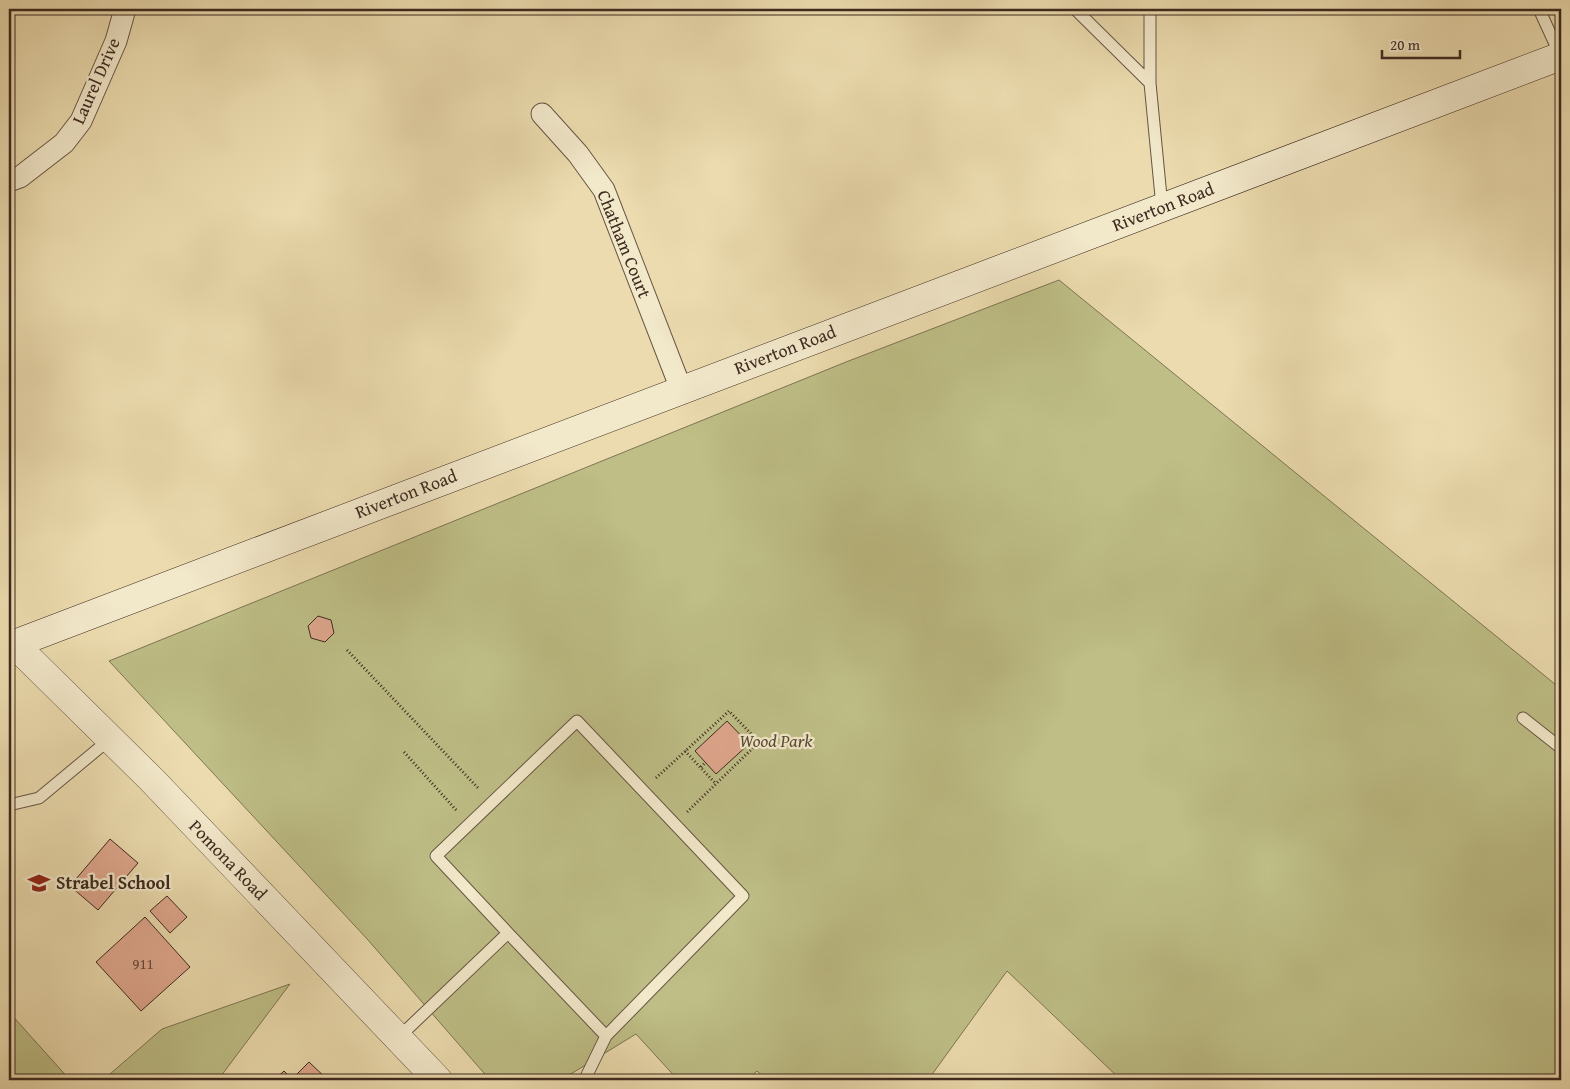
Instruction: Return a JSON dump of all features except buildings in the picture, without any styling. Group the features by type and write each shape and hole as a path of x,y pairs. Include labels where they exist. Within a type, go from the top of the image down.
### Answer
{"main road":[{"name":"Riverton Road","path":"10,642 1561,57"},
{"name":"Pomona Road","path":"10,642 110,739 438,1080"}],"street":[{"name":"Laurel Drive","path":"9,181 20,177 64,144 81,121 116,41 125,9"},
{"name":"Chatham Court","path":"542,114 578,154 604,190 681,389"}],"lane":[{"path":"1075,9 1150,83"},
{"path":"1150,9 1150,83 1162,207"},
{"path":"1540,9 1561,57"},
{"path":"1523,718 1561,748"},
{"path":"586,1079 606,1036 743,896 577,721 436,856 606,1036"},
{"path":"9,805 39,798 110,739"},
{"path":"398,1038 508,933"}],"path":[{"path":"347,650 466,777 493,801"},
{"path":"642,790 729,710 759,742 674,824"},
{"path":"685,751 716,784"},
{"path":"404,752 470,824"},
{"path":"700,767 706,762"}],"green space":[{"name":"Wood Park","path":"1059,280 1561,689 1561,1080 1121,1080 1007,971 928,1080 767,1080 757,1071 747,1080 678,1080 636,1034 561,1080 490,1080 368,940 109,661 846,362"},
{"path":"290,984 218,1080 103,1080 162,1029"},
{"path":"9,1012 70,1080 9,1080"}],"place":[{"name":"Strabel School","path":"39,883"}]}
